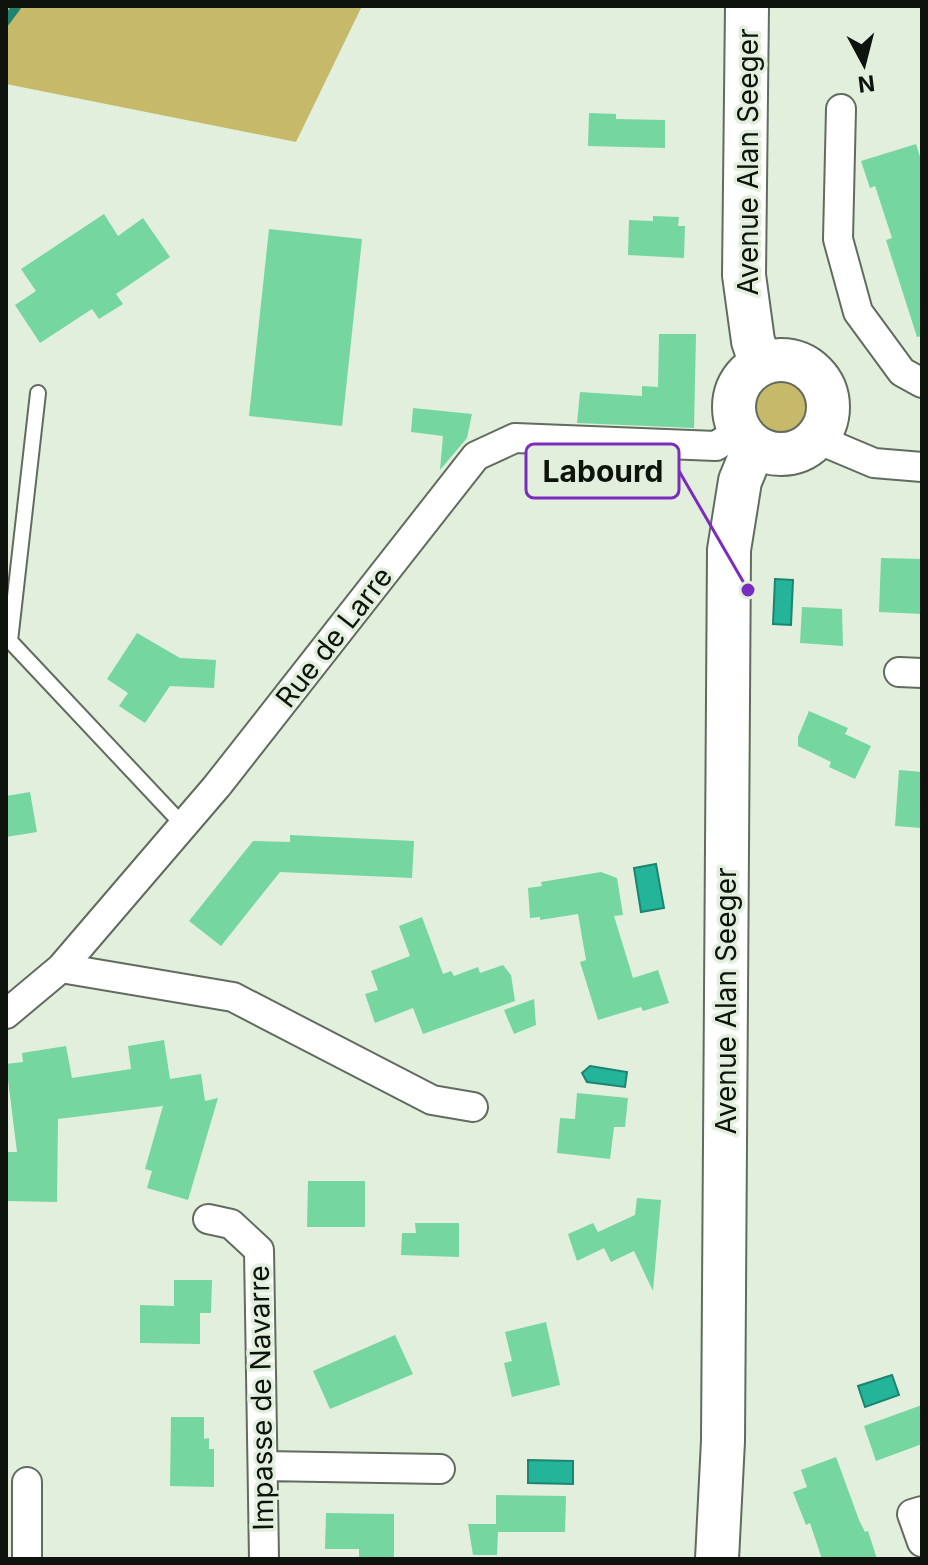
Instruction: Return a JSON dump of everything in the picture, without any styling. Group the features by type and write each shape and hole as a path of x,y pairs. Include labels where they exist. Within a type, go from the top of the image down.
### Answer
{"main road":[{"name":"Avenue Alan Seeger","path":"747,6 744,275 753,341 761,364"},
{"path":"776,360 793,361 819,379 829,409 817,439 807,448 780,455 746,439 733,414 739,384 748,372 776,360"},
{"name":"Avenue Alan Seeger","path":"717,1559 723,1441 729,550 746,439"}],"street":[{"path":"841,109 838,239 858,312 902,372 922,383"},
{"name":"Rue de Larre","path":"6,1014 61,968 217,786 476,456 515,438 716,446 746,439"},
{"path":"817,439 874,463 922,467"},
{"path":"61,968 233,997 432,1100 473,1107"},
{"name":"Impasse de Navarre","path":"208,1219 231,1224 259,1250 264,1559"},
{"path":"264,1466 440,1469"},
{"path":"27,1482 27,1559"},
{"path":"922,1511 912,1514 922,1542"}],"lane":[{"path":"38,393 10,641 183,825"}],"shaded area":[{"path":"6,6 362,6 296,142 6,84"},
{"path":"781,371 801,377 811,387 817,407 811,427 801,437 781,443 761,437 751,427 745,407 751,387 761,377"}],"water":[{"path":"775,579 793,580 791,625 773,624"},
{"path":"656,864 664,908 641,912 634,868"},
{"path":"590,1066 627,1072 625,1087 587,1082 582,1073"},
{"path":"892,1375 899,1395 865,1407 858,1386"},
{"path":"528,1460 573,1461 573,1484 528,1483"}],"building":[{"path":"589,113 616,114 616,119 665,120 665,148 588,146"},
{"path":"916,144 922,163 922,336 917,337 886,240 892,238 875,186 870,188 861,161"},
{"path":"104,214 118,236 143,218 170,257 116,294 123,304 99,319 92,309 40,343 15,305 36,291 21,269"},
{"path":"653,216 679,217 678,226 685,226 684,258 628,255 629,220 653,221"},
{"path":"269,229 362,239 342,426 249,416"},
{"path":"659,334 696,334 694,428 577,423 580,392 642,396 642,386 658,387"},
{"path":"413,408 472,414 467,438 440,470 443,436 411,432"},
{"path":"881,558 922,559 922,614 879,612"},
{"path":"802,607 842,609 843,646 800,643"},
{"path":"137,633 180,658 216,660 214,688 170,686 145,723 119,706 128,693 107,679"},
{"path":"809,711 848,728 845,734 871,746 855,779 829,767 831,762 798,746 798,737"},
{"path":"899,770 922,772 922,828 895,826"},
{"path":"30,792 37,832 6,837 6,796"},
{"path":"290,835 414,841 412,878 280,872 221,946 189,921 253,841 290,842"},
{"path":"601,872 617,878 623,915 614,916 633,978 658,970 669,1003 643,1011 641,1007 598,1020 580,962 586,960 578,914 540,920 540,917 530,918 528,888 542,886 541,882"},
{"path":"422,917 443,974 451,971 454,976 478,967 480,973 503,965 511,975 515,1001 423,1034 413,1008 375,1023 365,994 378,990 371,971 410,956 399,926"},
{"path":"534,999 536,1025 514,1034 504,1010"},
{"path":"164,1040 170,1079 201,1074 205,1101 218,1098 188,1200 147,1188 152,1171 145,1169 163,1106 58,1119 57,1202 6,1201 6,1152 17,1152 6,1064 23,1062 22,1053 66,1046 72,1078 131,1069 128,1046"},
{"path":"577,1093 628,1098 625,1127 614,1127 610,1159 557,1153 560,1118 575,1119"},
{"path":"308,1181 365,1181 365,1227 307,1227"},
{"path":"637,1198 661,1200 653,1291 634,1251 611,1262 604,1248 577,1261 568,1234 593,1223 598,1232 635,1215"},
{"path":"415,1223 459,1223 459,1257 401,1255 402,1233 416,1233"},
{"path":"174,1280 212,1280 211,1313 200,1313 200,1344 140,1343 140,1305 174,1306"},
{"path":"546,1322 560,1385 512,1397 504,1363 512,1361 505,1332"},
{"path":"395,1335 413,1374 330,1409 313,1371"},
{"path":"922,1405 922,1444 876,1461 864,1426"},
{"path":"171,1417 204,1417 204,1439 209,1438 209,1449 214,1449 214,1487 170,1486"},
{"path":"836,1457 877,1559 822,1559 810,1523 806,1525 793,1492 807,1487 801,1470"},
{"path":"496,1495 566,1496 565,1532 498,1532 497,1555 473,1555 468,1524 496,1524"},
{"path":"326,1513 394,1514 394,1559 359,1559 359,1549 325,1549"}],"waterway":[{"path":"6,21 17,6"}],"place":[{"name":"Labourd","path":"748,590"}]}
